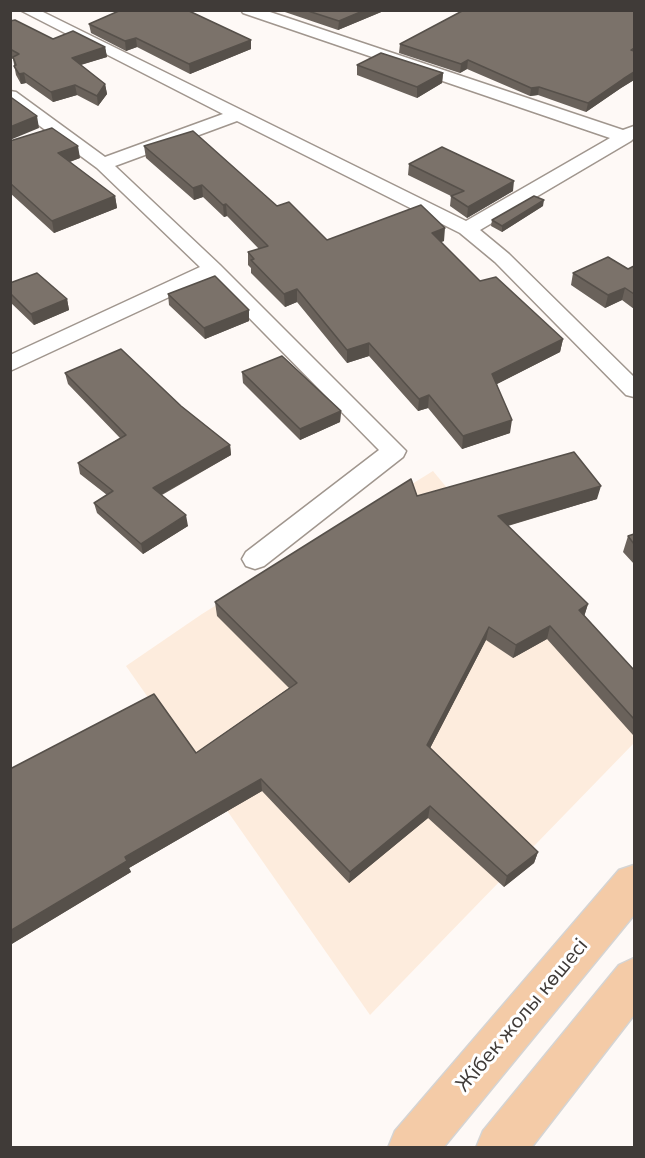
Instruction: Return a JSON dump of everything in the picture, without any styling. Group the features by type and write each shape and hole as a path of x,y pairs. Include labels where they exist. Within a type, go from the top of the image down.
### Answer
{"main road":[{"name":"Жібек жолы көшесі","path":"412,1148 634,884"},
{"path":"500,1148 634,980"}],"street":[{"path":"27,10 467,229 502,258 634,390"},
{"path":"248,10 630,134"},
{"path":"10,96 48,134 103,164 213,269 394,451 255,559"},
{"path":"103,164 237,115"},
{"path":"467,229 630,134"},
{"path":"10,364 213,269"}],"shaded area":[{"path":"433,471 634,714 634,743 370,1015 126,666 202,614"}],"building":[{"path":"121,10 187,10 251,40 189,64 136,38 125,41 89,24"},
{"path":"305,10 365,10 339,21"},
{"path":"464,10 634,10 634,48 631,50 634,51 634,72 588,103 539,87 531,88 468,60 461,64 400,44"},
{"path":"15,20 53,39 73,31 105,47 72,58 105,84 97,96 75,85 51,92 24,73 19,74 14,66 16,65 13,57 19,54 10,49 10,21"},
{"path":"381,53 443,73 417,87 357,65"},
{"path":"12,98 37,116 10,127 10,99"},
{"path":"52,128 78,146 58,153 115,196 52,221 10,183 10,141"},
{"path":"193,131 277,206 289,202 327,240 421,205 445,228 432,233 480,281 496,277 563,339 492,374 512,420 463,436 429,395 419,399 369,343 347,350 297,289 284,294 251,260 254,259 248,252 268,246 226,204 223,205 202,185 193,188 144,146"},
{"path":"442,147 514,181 468,207 451,196 464,191 409,164"},
{"path":"534,196 544,200 502,226 492,220"},
{"path":"608,257 628,269 634,266 634,294 625,288 608,295 573,273"},
{"path":"37,273 67,299 31,314 10,293 10,283"},
{"path":"215,276 249,310 204,328 168,294"},
{"path":"121,349 181,406 230,445 153,488 186,515 141,544 94,503 113,491 78,463 126,435 65,373"},
{"path":"282,356 341,411 300,429 242,372"},
{"path":"574,452 601,486 498,516 588,604 579,610 634,670 634,719 550,626 516,645 489,627 427,745 538,852 507,876 430,806 350,872 261,779 125,857 127,861 10,931 10,769 154,694 196,753 297,683 215,602 411,479 417,496"},
{"path":"634,534 634,544 628,536"}]}
